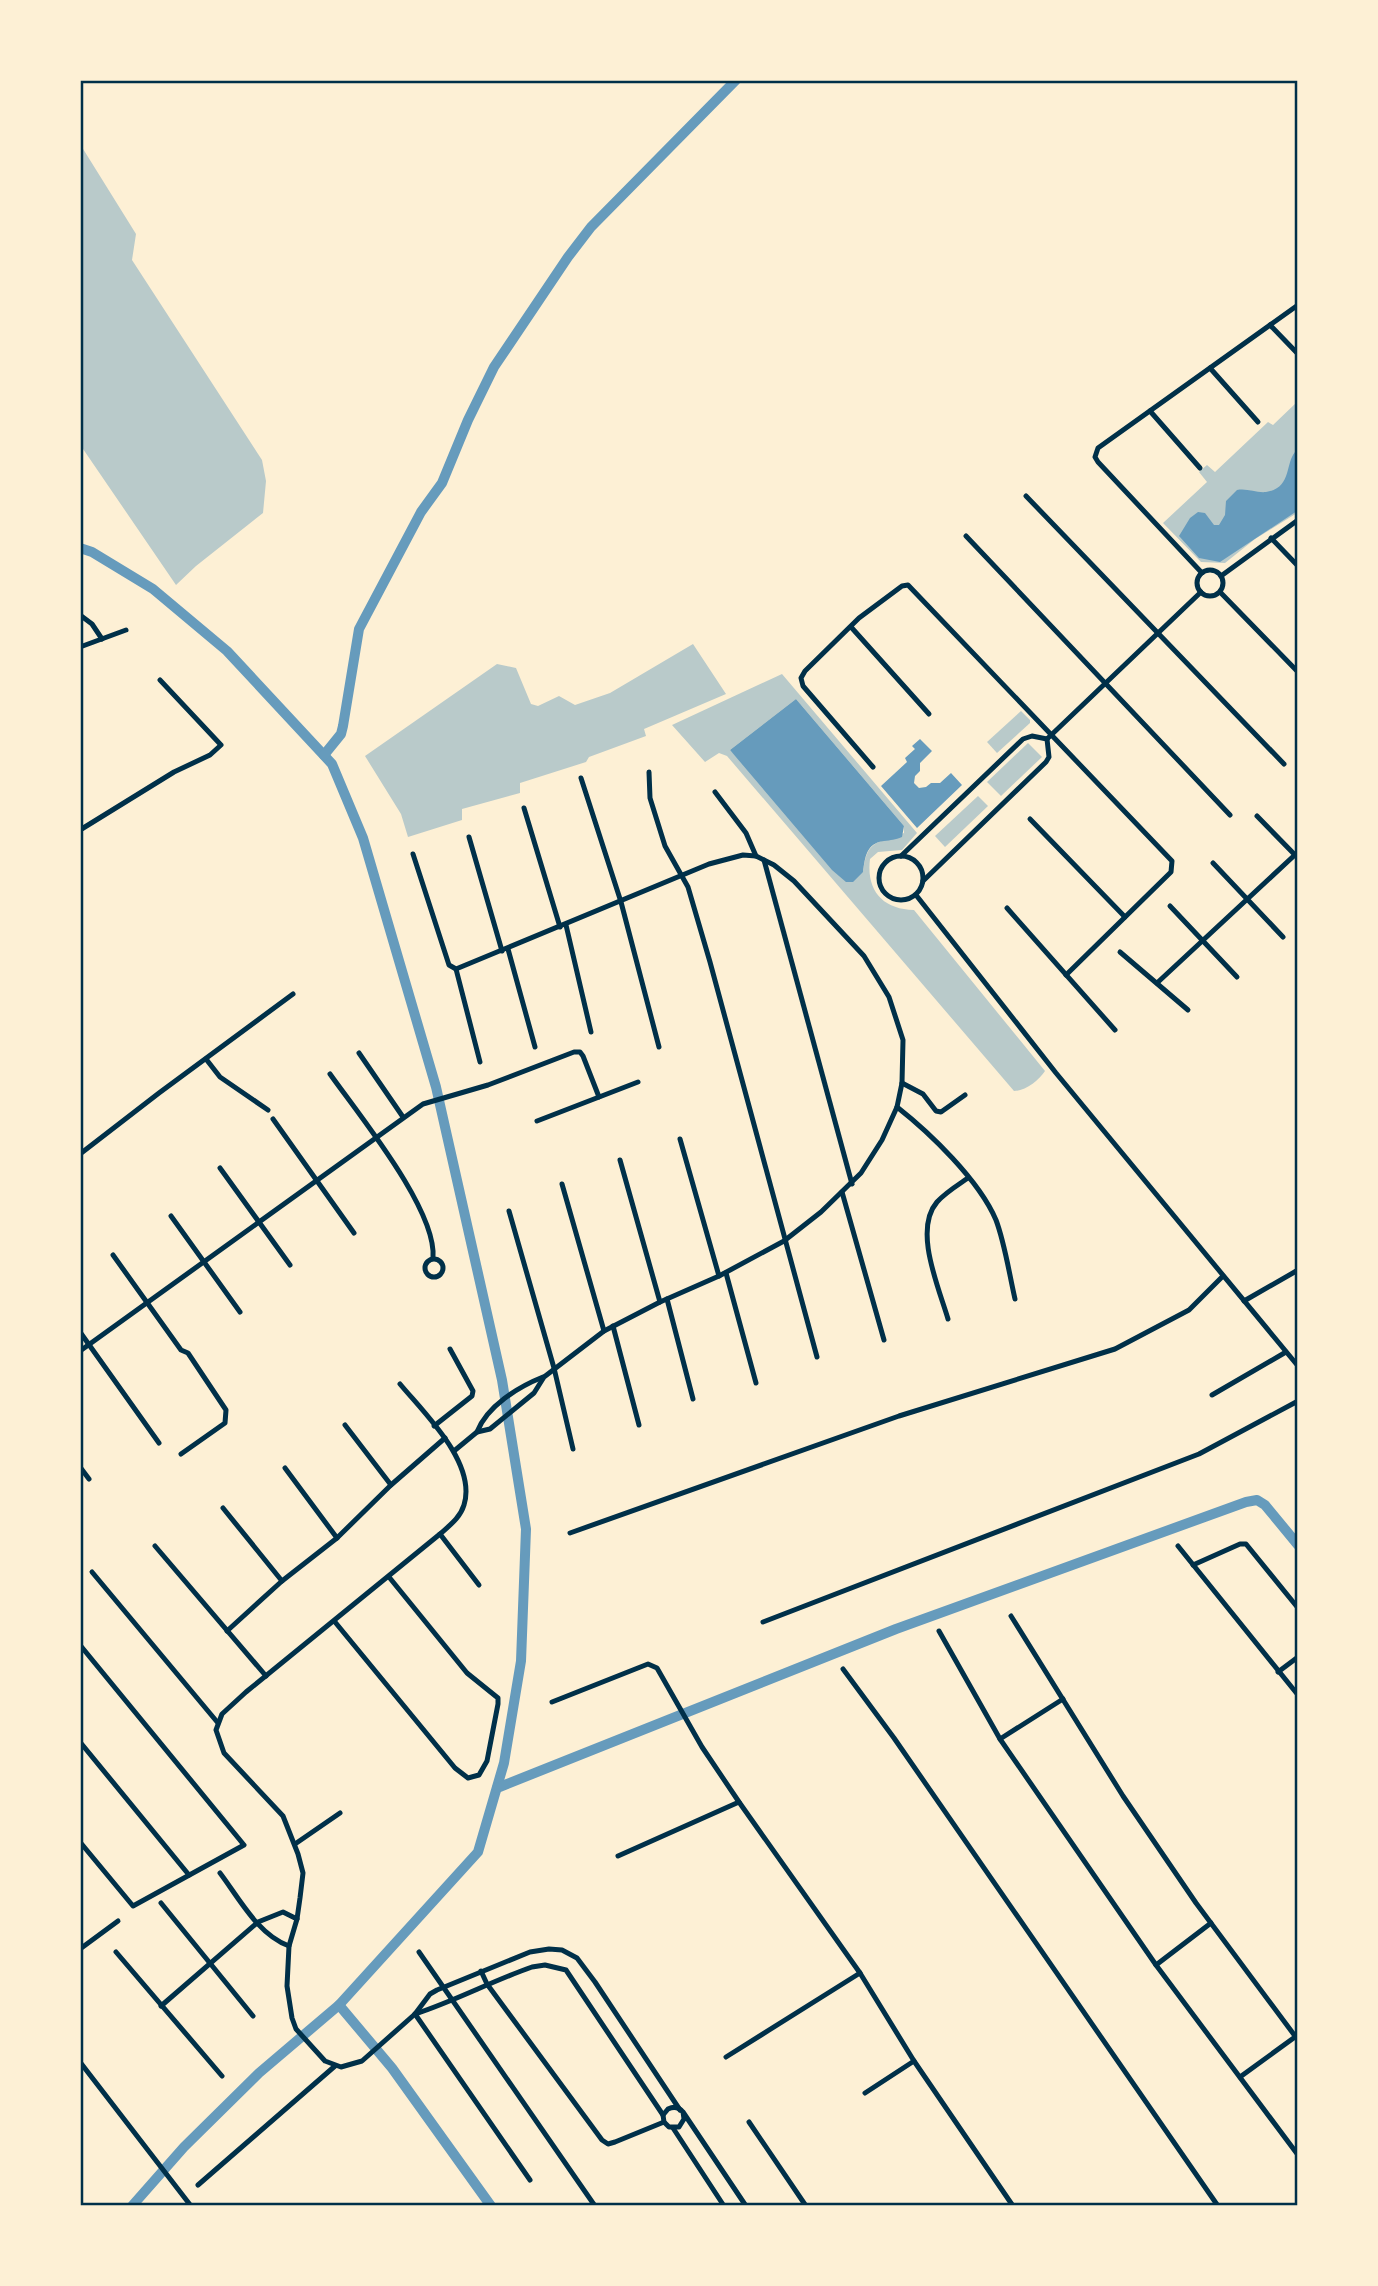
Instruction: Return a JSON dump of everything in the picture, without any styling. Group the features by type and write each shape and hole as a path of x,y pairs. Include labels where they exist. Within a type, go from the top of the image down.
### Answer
{"street":[{"path":"1202,573 1095,457 1098,448 1297,305"},
{"path":"1270,325 1297,355"},
{"path":"1210,368 1258,422"},
{"path":"1150,411 1200,468"},
{"path":"1026,496 1284,764"},
{"path":"1221,576 1297,520"},
{"path":"966,536 1230,815"},
{"path":"1270,538 1297,566"},
{"path":"1213,570 1221,576 1223,586 1220,592 1210,596 1201,592 1198,581 1202,573 1213,570"},
{"path":"873,767 802,682 805,671 850,627 902,586 911,587 1049,736 1172,861 1171,872 1066,975"},
{"path":"901,856 1023,739 1049,736 1201,592"},
{"path":"1220,592 1297,672"},
{"path":"80,615 92,624 102,639"},
{"path":"850,627 929,714"},
{"path":"80,647 127,630"},
{"path":"80,830 174,772 210,755 221,745 160,680"},
{"path":"923,881 923,873 915,861 901,856 894,857 883,865 880,872 880,886 889,897 895,900 910,899 916,895 923,881 1046,762 1049,757 1049,736"},
{"path":"649,772 650,798 665,846 688,887 817,1357"},
{"path":"581,778 621,902 659,1047"},
{"path":"715,792 746,834 756,856"},
{"path":"524,808 563,926 591,1031"},
{"path":"1157,983 1296,855 1257,816"},
{"path":"1030,819 1125,917"},
{"path":"469,837 535,1047"},
{"path":"413,854 449,965 456,969 480,1062"},
{"path":"454,1451 477,1432 490,1429 500,1421 534,1393 544,1377 554,1368 604,1331 660,1302 726,1273 784,1241 852,1184 870,1162 897,1107 902,1083 903,1040 889,997 876,974 832,920 794,881 782,870 756,856 733,856 456,969"},
{"path":"764,860 852,1184"},
{"path":"1213,863 1283,937"},
{"path":"916,895 1056,1073 1297,1366"},
{"path":"1170,906 1237,977"},
{"path":"1007,908 1115,1030"},
{"path":"1120,952 1188,1010"},
{"path":"80,1154 293,994"},
{"path":"80,1351 403,1117 429,1102 488,1085 580,1052 599,1097"},
{"path":"359,1053 403,1117"},
{"path":"206,1059 226,1082 268,1110"},
{"path":"330,1074 412,1191 432,1241 433,1258"},
{"path":"537,1121 638,1082"},
{"path":"902,1083 923,1094 936,1111 941,1112 965,1095"},
{"path":"897,1107 928,1133 968,1178 996,1220 1015,1299"},
{"path":"273,1119 354,1233"},
{"path":"680,1139 719,1276"},
{"path":"620,1160 660,1302"},
{"path":"220,1168 290,1265"},
{"path":"948,1319 925,1229 936,1203 968,1178"},
{"path":"562,1184 604,1331"},
{"path":"842,1192 884,1340"},
{"path":"509,1211 554,1368 573,1449"},
{"path":"171,1216 240,1312"},
{"path":"113,1255 181,1350 188,1353 226,1410 225,1423 181,1454"},
{"path":"1244,1301 1297,1270"},
{"path":"726,1273 756,1383"},
{"path":"570,1533 899,1416 1115,1349 1189,1310 1223,1276"},
{"path":"667,1299 693,1399"},
{"path":"613,1326 639,1425"},
{"path":"80,1332 159,1443"},
{"path":"434,1426 472,1396 473,1391 450,1349"},
{"path":"1212,1395 1286,1352"},
{"path":"477,1432 483,1417 527,1383 544,1377"},
{"path":"400,1384 454,1451 464,1475 465,1502 456,1520 335,1622 265,1676 222,1714 216,1730 224,1753 283,1816 303,1873 297,1919 289,1945 287,1986 296,2029 326,2061 335,2066 354,2065 415,2014 430,1994 530,1952 562,1950 577,1958 595,1982 746,2206"},
{"path":"763,1622 1199,1454 1297,1401"},
{"path":"345,1425 391,1485"},
{"path":"227,1631 282,1581 337,1538 444,1438"},
{"path":"80,1467 89,1479"},
{"path":"285,1468 337,1538"},
{"path":"223,1508 282,1581"},
{"path":"440,1534 479,1585"},
{"path":"1193,1565 1240,1544 1246,1544 1297,1608"},
{"path":"155,1546 265,1676"},
{"path":"1178,1546 1297,1695"},
{"path":"92,1572 218,1723"},
{"path":"335,1622 455,1768 468,1778 479,1775 486,1761 498,1698 467,1673 389,1577"},
{"path":"1011,1616 1123,1796 1211,1923 1296,2038 1240,2077"},
{"path":"939,1631 1000,1738 1156,1965 1297,2155"},
{"path":"80,1645 244,1845 133,1906 80,1842"},
{"path":"1278,1672 1297,1657"},
{"path":"552,1702 648,1664 657,1668 702,1747 860,1973 914,2061 1013,2206"},
{"path":"843,1669 894,1738 1218,2206"},
{"path":"1000,1738 1063,1699"},
{"path":"80,1742 188,1875"},
{"path":"618,1856 739,1802"},
{"path":"295,1844 340,1813"},
{"path":"220,1873 275,1941 289,1945"},
{"path":"161,1903 253,2016"},
{"path":"161,2006 258,1922 284,1912 297,1919"},
{"path":"80,1949 118,1922"},
{"path":"1156,1965 1211,1923"},
{"path":"116,1952 222,2076"},
{"path":"419,1952 595,2206"},
{"path":"415,2014 532,1967 545,1965 566,1970 724,2206"},
{"path":"481,1971 487,1984 601,2140 608,2144 615,2143 664,2119 671,2108 682,2111"},
{"path":"726,2057 860,1973"},
{"path":"582,1993 595,1982"},
{"path":"430,1994 438,2007"},
{"path":"415,2014 530,2180"},
{"path":"865,2093 914,2061"},
{"path":"80,2062 191,2206"},
{"path":"198,2185 335,2066"},
{"path":"673,2128 682,2125 682,2111"},
{"path":"749,2122 807,2206"}],"shaded area":[{"path":"80,144 136,234 132,260 262,460 266,481 263,513 176,585 81,446"},
{"path":"1297,402 1297,513 1255,539 1225,563 1201,562 1163,523 1207,482 1199,472 1207,465 1215,472 1268,422 1273,425"},
{"path":"693,644 726,694 644,729 646,736 589,757 586,762 520,783 520,793 462,809 462,820 408,837 401,814 365,756 497,664 516,668 531,704 538,706 559,696 575,705 610,693"},
{"path":"782,674 917,833 902,850 878,852 870,859 869,870 874,889 885,902 914,910 1045,1071 1039,1078 1028,1087 1014,1091 727,756 719,753 705,762 672,725","holes":["796,699 904,826 904,833 870,848 863,872 730,750"]},
{"path":"1021,711 1030,723 997,753 987,742"},
{"path":"1028,743 1042,757 1001,796 987,782"},
{"path":"978,796 988,806 945,847 935,836"}],"water":[{"path":"1295,452 1298,454 1297,511 1220,562 1199,558 1179,536 1190,518 1198,512 1205,513 1214,525 1219,525 1225,515 1226,501 1237,490 1266,492 1280,486"},
{"path":"796,699 904,826 902,837 878,842 870,848 863,872 853,882 846,882 832,870 730,750"},
{"path":"920,739 932,751 920,763 920,771 915,776 914,783 919,788 926,787 931,783 940,783 951,773 962,785 917,828 881,786 907,762 905,758 915,749 912,746"}],"waterway":[{"path":"324,755 341,734 359,629 421,512 442,483 494,367 591,227 736,80"},
{"path":"80,548 92,552 153,589 227,651 332,764 363,838 436,1087 502,1380 526,1529 521,1661 504,1763 478,1852 339,2005 259,2073 184,2147 132,2206"},
{"path":"497,1788 896,1629 1246,1502 1257,1500 1265,1505 1298,1545"},
{"path":"339,2005 392,2068 491,2206"}]}
